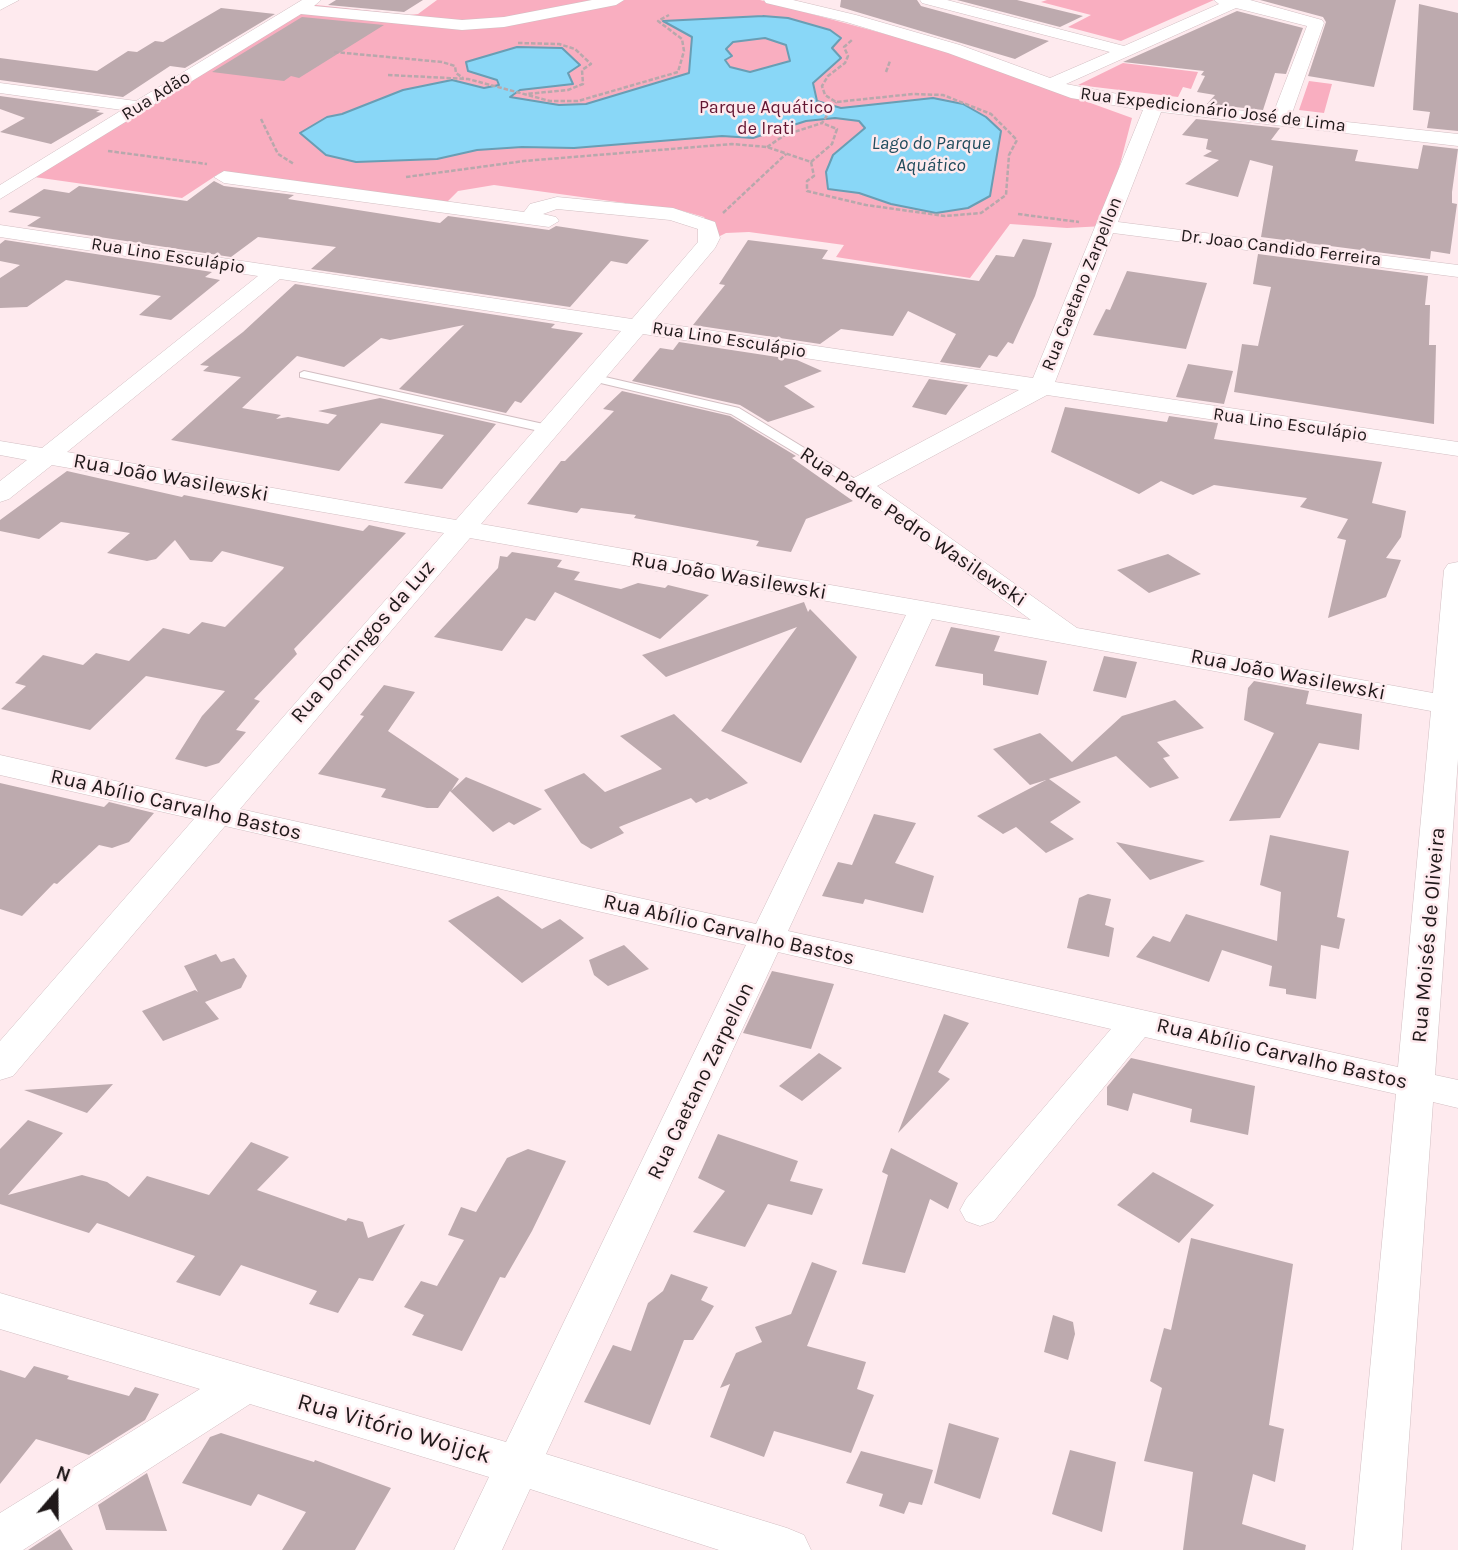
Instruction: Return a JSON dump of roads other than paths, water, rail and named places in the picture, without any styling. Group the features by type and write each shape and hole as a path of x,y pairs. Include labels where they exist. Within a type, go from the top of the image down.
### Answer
{"street":[{"path":"0,5 11,0"},
{"path":"305,4 462,25 504,22 616,0"},
{"name":"Rua Expedicionário José de Lima","path":"772,0 850,18 954,49 1087,96 1458,140"},
{"path":"928,0 1124,51"},
{"path":"1051,85 1233,1 1316,23 1280,120"},
{"name":"Rua Adão","path":"0,193 305,4"},
{"path":"0,88 139,107"},
{"name":"Rua Caetano Zarpellon","path":"859,485 1040,389 1154,106"},
{"path":"219,171 529,218 634,231"},
{"name":"Rua Domingos da Luz","path":"0,1066 214,814 708,244 673,214 557,203 537,208 529,218"},
{"name":"Dr. Joao Candido Ferreira","path":"1104,226 1458,271"},
{"name":"Rua Lino Esculápio","path":"0,231 1040,389 1458,449"},
{"path":"0,494 275,272"},
{"name":"Rua João Wasilewski","path":"0,448 1070,635 1452,706"},
{"name":"Rua Padre Pedro Wasilewski","path":"859,485 1070,635"},
{"name":"Rua Moisés de Oliveira","path":"1377,1550 1415,1084 1449,802 1458,570"},
{"name":"Rua Caetano Zarpellon","path":"478,1550 769,939 922,610"},
{"name":"Rua Abílio Carvalho Bastos","path":"0,765 1458,1094"},
{"path":"980,1210 1137,1022"},
{"name":"Rua Vitório Woijck","path":"0,1311 517,1465 787,1550"},
{"path":"0,1539 244,1385"}],"lane":[{"path":"304,375 548,429"},
{"name":"Rua Padre Pedro Wasilewski","path":"592,378 735,411 859,485"}],"water":[{"name":"Lago do Parque Aquático","path":"763,16 788,18 830,30 841,38 832,48 841,58 813,83 817,101 841,108 933,98 963,104 986,117 1001,131 990,196 968,208 936,213 891,204 859,193 828,189 826,172 833,155 865,128 859,121 835,118 806,121 753,138 722,136 574,148 522,147 477,150 437,159 356,162 326,155 300,133 327,117 342,114 403,90 452,80 484,88 499,85 497,80 468,71 466,62 517,47 562,48 580,65 568,73 573,84 520,90 510,97 559,105 586,104 689,73 692,37 663,21","holes":["765,38 786,45 790,61 750,72 730,67 725,60 732,56 726,49 733,42"]}],"park label":[{"name":"Parque Aquático de Irati","path":"766,118"}]}
